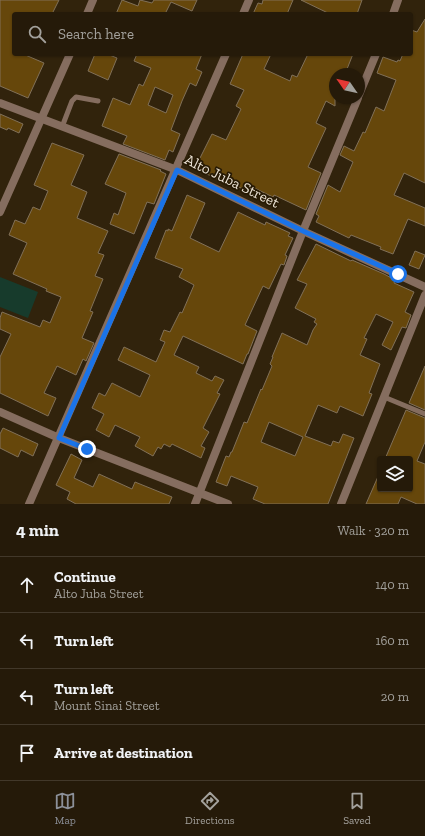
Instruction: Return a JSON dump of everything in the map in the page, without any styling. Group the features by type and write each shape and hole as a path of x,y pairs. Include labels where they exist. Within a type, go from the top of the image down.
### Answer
{"street":[{"path":"88,12 93,0"},
{"path":"244,12 249,0"},
{"path":"394,12 398,0"},
{"path":"0,212 69,56"},
{"path":"29,504 177,170 225,56"},
{"path":"365,80 375,56"},
{"name":"Alto Juba Street","path":"0,103 41,120 177,170 303,231 425,286"},
{"path":"195,504 355,104"},
{"path":"341,504 425,295"},
{"path":"0,412 59,438 228,504"}],"lane":[{"path":"62,127 72,100 76,97 98,101"},
{"path":"384,397 425,414"}],"green space":[{"path":"0,277 38,292 28,318 0,307"}],"building":[{"path":"0,0 59,0 53,12 12,12 12,56 28,56 44,63 28,98 0,86"},
{"path":"122,0 138,6 140,0 152,3 154,0 197,0 192,11 171,2 166,12 117,12"},
{"path":"263,0 293,0 288,12 254,12 258,3 262,4"},
{"path":"301,0 362,0 358,12 326,12"},
{"path":"425,19 425,183 404,173 394,195 425,208 425,226 408,219 393,254 380,249 381,247 351,235 349,238 316,222 319,216 316,214 328,185 340,192 353,162 340,155 344,146 354,151 363,132 365,133 376,107 384,111 396,80 377,73 383,57 397,62 398,60 400,61 402,56 413,56 413,31 417,32"},
{"path":"94,56 112,56 117,58 108,80 88,71"},
{"path":"136,56 201,56 196,69 202,72 196,86 190,83 182,101 171,130 180,134 173,152 169,150 165,160 123,144 127,136 102,126 113,98 130,105 139,84 143,86 151,68 134,61","holes":["155,87 173,95 166,113 148,105"]},
{"path":"242,56 270,56 264,69 290,81 292,75 297,77 307,56 352,56 347,68 329,68 329,103 326,101 316,123 326,128 308,167 321,173 306,210 246,184 243,189 220,178 219,180 195,168 212,134 226,140 241,109 236,106 244,90 230,84"},
{"path":"0,114 23,124 19,133 8,128 7,130 0,127"},
{"path":"52,143 84,155 71,185 87,192 77,218 108,231 98,253 104,255 95,276 103,279 90,311 93,312 82,338 94,343 86,361 83,359 76,375 57,366 44,393 56,398 48,416 0,393 0,357 11,334 0,329 0,318 2,312 40,327 43,320 50,323 61,297 13,274 27,243 9,235 15,220 25,224 33,207 40,210 48,191 34,185"},
{"path":"119,154 161,170 160,171 166,174 154,204 147,202 134,234 110,224 114,213 118,215 126,193 105,184"},
{"path":"187,195 205,203 190,238 219,252 238,212 265,225 266,222 290,233 288,236 293,238 285,255 287,256 284,265 281,264 269,289 263,286 245,325 257,331 243,364 183,336 174,355 199,367 196,373 212,381 215,376 224,380 217,393 220,394 203,428 209,432 201,446 205,448 201,458 172,444 170,447 164,444 161,449 158,447 153,456 135,446 140,437 115,425 109,437 96,430 104,414 92,408 99,393 105,396 112,383 140,397 150,375 118,360 124,347 156,362 165,342 160,340 164,330 170,332 180,312 182,313 194,285 179,277 183,269 155,258 166,230 168,231 168,229 172,231"},
{"path":"316,244 351,261 352,260 384,274 395,280 394,283 414,292 405,312 411,315 406,328 402,327 391,350 382,345 393,322 376,314 364,338 367,339 360,355 380,364 369,393 372,394 363,416 340,406 337,413 318,405 305,436 331,446 333,441 339,443 343,434 354,438 328,504 265,504 253,499 258,487 231,476 227,486 216,482 226,456 229,457 232,452 244,422 247,423 261,389 262,390 272,366 270,364 272,357 282,333 307,345 317,324 314,322 316,319 295,308 307,284 297,280","holes":["269,422 303,437 295,456 261,442"]},
{"path":"415,251 425,255 419,269 409,265"},
{"path":"425,366 425,410 409,403"},
{"path":"406,410 425,418 425,442 417,461 425,464 425,504 417,504 401,497 398,504 366,504 377,479 377,492 413,492 413,456 386,456"},
{"path":"3,428 38,444 33,456 21,450 18,457 0,448 0,434"},
{"path":"71,454 82,460 74,478 93,487 99,474 132,489 135,482 172,497 169,504 76,504 67,499 70,492 56,485"}],"route":[{"path":"87,449 59,438 177,170 303,231 398,274"}]}
